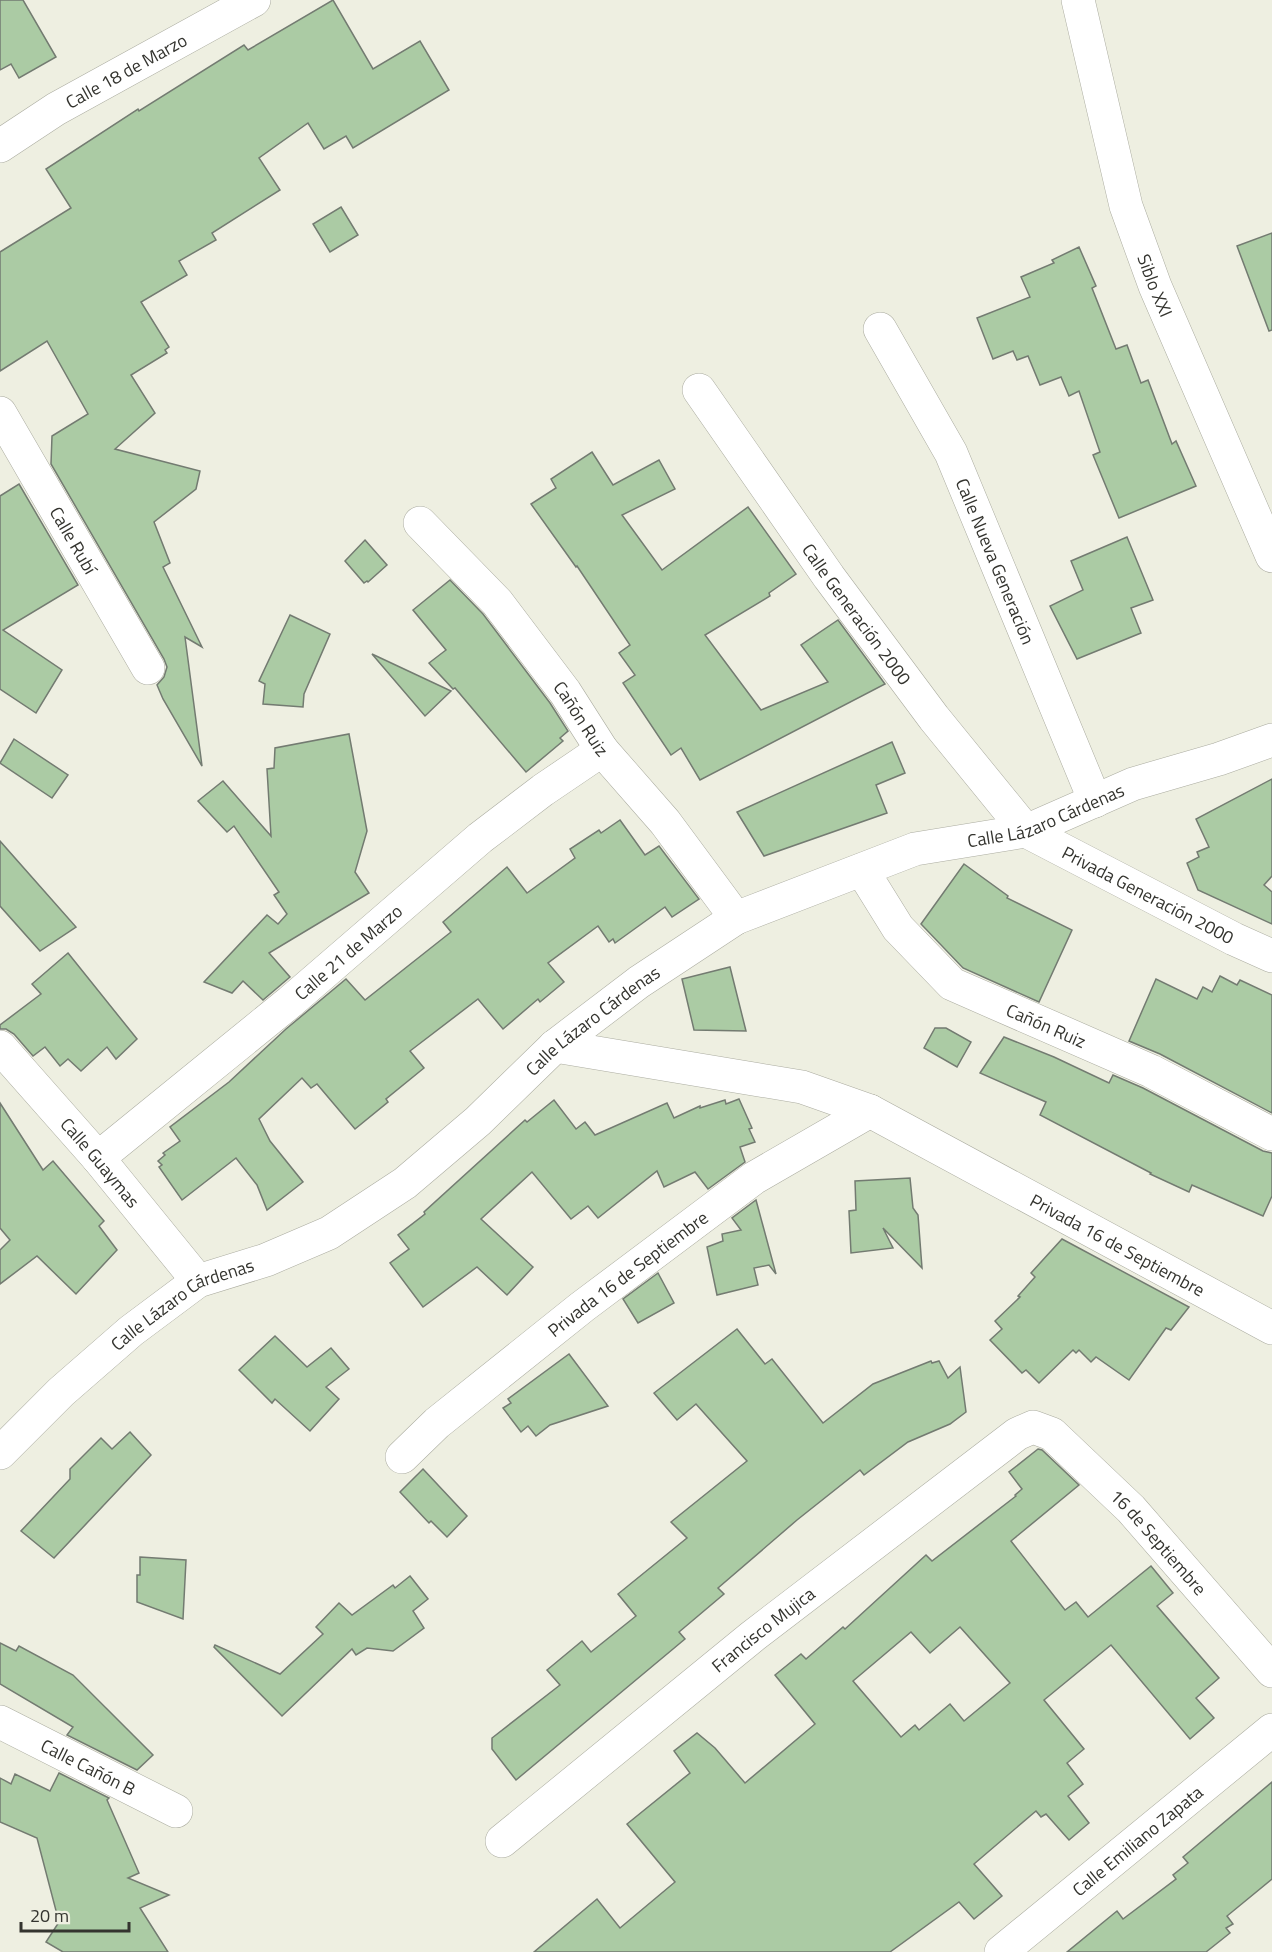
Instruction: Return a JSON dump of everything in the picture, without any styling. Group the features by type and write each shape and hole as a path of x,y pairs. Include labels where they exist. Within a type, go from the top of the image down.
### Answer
{"street":[{"name":"Calle 18 de Marzo","path":"0,146 56,109 254,0"},
{"name":"Siblo XXI","path":"1078,0 1126,206 1155,286 1272,556"},
{"name":"Calle Nueva Generación","path":"880,329 951,453 1095,801"},
{"name":"Calle Generación 2000","path":"699,390 829,578 934,718 1026,831"},
{"name":"Calle Rubí","path":"0,413 148,668"},
{"name":"Cañón Ruiz","path":"420,523 497,602 565,692 602,750 665,822 736,918"},
{"name":"Calle Lázaro Cárdenas","path":"0,1453 61,1392 113,1346 198,1281 266,1260 329,1233 405,1183 478,1121 555,1046 639,982 736,918 915,849 1026,831 1133,784 1219,759 1272,740"},
{"name":"Calle 21 de Marzo","path":"98,1158 290,1002 480,838 543,790 602,750"},
{"name":"Privada Generación 2000","path":"1026,831 1234,939 1272,956"},
{"name":"Cañón Ruiz","path":"862,870 898,928 952,984 1151,1071 1272,1134"},
{"name":"Privada 16 de Septiembre","path":"555,1046 802,1087 870,1112 1272,1329"},
{"name":"Calle Guaymas","path":"0,1047 98,1158 198,1281"},
{"name":"Privada 16 de Septiembre","path":"402,1457 437,1423 582,1307 753,1178 870,1112"},
{"name":"16 de Septiembre","path":"1033,1427 1052,1434 1131,1509 1272,1671"},
{"name":"Francisco Mujica","path":"502,1841 753,1636 1017,1434 1033,1427"},
{"name":"Calle Cañón B","path":"0,1722 176,1811"},
{"name":"Calle Emiliano Zapata","path":"1001,1952 1272,1730"}],"building":[{"path":"0,0 23,0 56,57 19,78 11,64 0,70"},
{"path":"333,0 373,69 420,41 449,90 353,148 346,136 324,149 308,123 259,158 280,190 212,233 216,240 179,261 187,275 141,302 169,347 165,350 167,353 131,375 155,413 115,449 200,471 196,489 154,522 170,563 163,567 202,647 185,637 202,766 157,685 164,677 167,667 164,659 51,464 52,436 88,414 47,341 0,371 0,252 71,208 46,169 138,109 139,111 244,45 248,50"},
{"path":"341,207 358,235 330,252 313,224"},
{"path":"1272,233 1272,330 1269,331 1237,246"},
{"path":"1079,247 1096,286 1092,288 1116,349 1127,345 1141,383 1148,380 1172,444 1176,441 1196,486 1119,518 1093,455 1100,452 1079,391 1069,396 1061,377 1040,385 1028,356 1017,360 1013,351 993,359 977,318 1030,297 1021,277 1054,263 1052,260"},
{"path":"592,452 613,485 659,460 675,489 622,515 662,570 748,507 796,574 769,593 770,596 705,635 761,710 828,682 801,645 838,620 885,684 700,780 681,748 671,755 623,683 635,675 619,653 630,645 577,566 531,504 556,488 551,479"},
{"path":"19,484 78,585 3,630 62,670 36,713 0,689 0,496"},
{"path":"1127,537 1153,600 1131,608 1141,633 1077,659 1050,606 1083,590 1071,561"},
{"path":"365,540 387,565 364,583 345,561"},
{"path":"450,580 483,614 550,703 568,731 560,738 563,741 526,772 455,688 453,689 429,663 446,650 413,610"},
{"path":"290,615 330,634 304,694 303,707 263,704 265,684 259,681"},
{"path":"372,654 451,691 425,716"},
{"path":"349,734 367,831 355,872 369,893 269,953 290,977 263,1000 243,981 232,993 204,982 267,915 278,924 287,914 274,895 279,892 234,826 227,832 198,801 223,781 271,836 267,769 274,768 275,748"},
{"path":"14,739 68,775 52,798 0,763"},
{"path":"892,742 905,773 876,785 887,813 764,856 737,812"},
{"path":"1272,779 1272,876 1264,885 1272,892 1272,924 1198,890 1187,863 1199,857 1197,852 1209,847 1196,819"},
{"path":"620,820 645,855 659,846 699,899 672,917 665,907 615,943 613,939 609,942 598,926 548,963 564,982 540,1002 538,999 503,1029 478,999 410,1051 424,1068 386,1099 388,1102 355,1129 317,1084 311,1088 302,1078 259,1119 270,1141 303,1182 267,1210 257,1185 236,1158 182,1200 159,1167 162,1165 158,1161 165,1155 163,1153 180,1141 170,1127 229,1082 286,1029 346,979 365,1000 451,932 443,922 507,867 527,893 575,858 570,849 599,830 601,833"},
{"path":"0,841 76,927 40,951 0,906"},
{"path":"964,864 1008,896 1007,898 1072,930 1039,1002 963,968 921,924"},
{"path":"68,953 137,1039 116,1059 107,1047 81,1071 68,1059 60,1066 45,1047 33,1056 14,1034 6,1029 0,1029 0,1025 41,994 32,984"},
{"path":"730,967 746,1031 694,1030 682,979"},
{"path":"1220,976 1237,985 1240,980 1272,995 1272,1113 1160,1054 1129,1041 1156,979 1197,999 1203,987 1212,992"},
{"path":"935,1028 946,1028 971,1042 957,1067 924,1048"},
{"path":"1004,1037 1109,1083 1113,1075 1143,1088 1263,1151 1272,1153 1272,1196 1263,1216 1192,1185 1189,1192 1150,1174 1040,1115 1046,1102 980,1073"},
{"path":"739,1099 752,1128 749,1129 755,1142 740,1147 745,1162 708,1189 695,1172 664,1187 657,1171 598,1218 588,1206 571,1219 532,1172 481,1219 533,1267 507,1295 477,1267 423,1307 390,1263 409,1249 398,1235 425,1214 424,1212 525,1120 527,1122 554,1100 576,1129 585,1122 595,1135 667,1103 674,1118 700,1106 700,1108 725,1100 726,1104"},
{"path":"0,1103 43,1170 53,1161 104,1221 99,1226 117,1250 76,1294 37,1256 0,1284 0,1250 10,1240 0,1228"},
{"path":"910,1178 913,1208 918,1215 922,1268 883,1228 893,1248 851,1253 849,1211 856,1210 855,1181"},
{"path":"756,1200 776,1274 769,1265 754,1268 758,1285 717,1295 707,1247 723,1241 722,1234 741,1230 732,1218"},
{"path":"1062,1239 1189,1307 1171,1330 1166,1328 1129,1380 1096,1357 1091,1362 1079,1350 1076,1353 1073,1350 1039,1383 1026,1370 1022,1373 990,1340 1002,1329 995,1321 1020,1297 1018,1296 1035,1277 1031,1273"},
{"path":"658,1273 674,1303 638,1323 623,1299"},
{"path":"737,1329 765,1364 772,1359 823,1423 873,1384 931,1361 932,1363 939,1361 948,1378 960,1367 966,1412 950,1424 908,1442 864,1475 860,1470 797,1520 718,1588 724,1594 679,1632 685,1639 516,1780 492,1749 492,1738 560,1685 547,1670 582,1641 591,1652 636,1616 618,1594 687,1538 671,1522 747,1461 696,1404 677,1420 654,1393"},
{"path":"275,1336 307,1367 331,1348 349,1369 326,1387 339,1399 310,1431 275,1399 272,1403 239,1370"},
{"path":"569,1354 608,1406 550,1425 536,1436 528,1426 521,1432 503,1408 511,1403 508,1399"},
{"path":"130,1432 151,1455 54,1558 21,1531 70,1479 70,1469 101,1438 112,1449"},
{"path":"1038,1449 1042,1450 1079,1485 1011,1541 1065,1610 1076,1602 1088,1617 1151,1566 1173,1593 1157,1606 1219,1678 1196,1698 1214,1718 1190,1739 1111,1645 1044,1700 1084,1749 1067,1763 1083,1784 1068,1796 1089,1823 1069,1840 1046,1814 1041,1817 1036,1811 974,1864 1002,1896 974,1919 959,1902 890,1952 534,1952 597,1899 620,1928 675,1882 627,1824 690,1773 674,1751 697,1733 715,1748 745,1783 815,1724 775,1675 801,1654 806,1659 843,1627 845,1629 926,1555 932,1561 1016,1496 1022,1489 1009,1472","holes":["960,1627 1010,1683 964,1721 950,1704 919,1730 915,1725 901,1737 853,1681 911,1632 930,1653"]},
{"path":"423,1469 467,1516 447,1537 431,1521 429,1523 400,1492"},
{"path":"140,1557 186,1560 183,1619 137,1602"},
{"path":"410,1576 428,1599 413,1611 424,1628 393,1651 367,1648 356,1655 352,1649 282,1716 214,1647 215,1645 280,1674 323,1634 316,1627 339,1603 352,1615 393,1585 395,1588"},
{"path":"0,1643 16,1651 19,1646 73,1675 153,1755 137,1770 67,1735 73,1727 0,1684"},
{"path":"59,1773 109,1798 107,1800 139,1873 128,1878 169,1895 140,1908 168,1952 63,1952 46,1942 59,1922 37,1838 0,1822 0,1778 11,1784 15,1774 50,1791"},
{"path":"1272,1782 1272,1879 1227,1916 1233,1924 1226,1928 1230,1933 1206,1952 1067,1952 1117,1911 1123,1919 1176,1879 1173,1875 1188,1863 1183,1857"}]}
